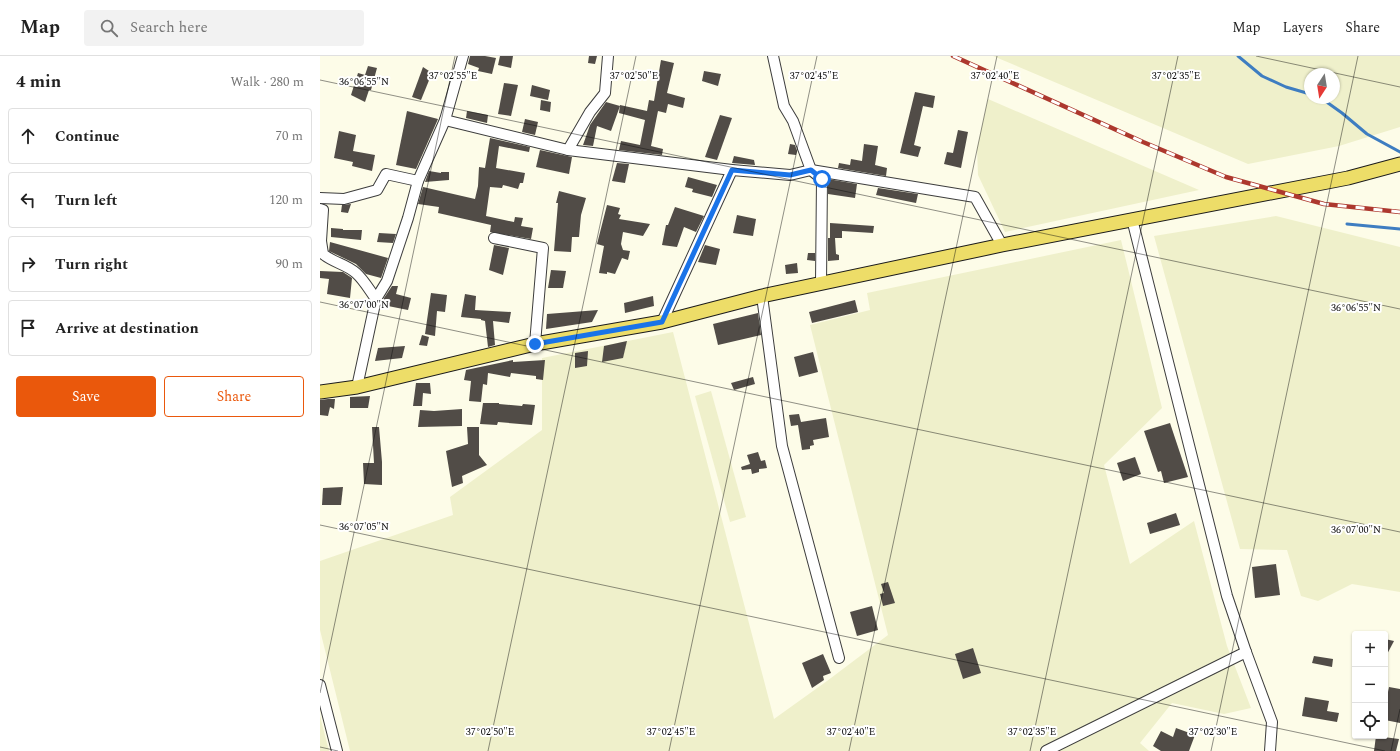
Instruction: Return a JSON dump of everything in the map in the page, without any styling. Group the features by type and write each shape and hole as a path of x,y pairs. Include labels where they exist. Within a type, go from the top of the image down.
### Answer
{"main road":[{"path":"320,392 357,387 535,344 662,322 762,296 821,283 1132,219 1348,178 1400,164"}],"street":[{"path":"357,387 376,299 387,280 408,218 418,181 445,120 463,56"},
{"path":"568,150 590,112 605,93 608,56"},
{"path":"773,56 784,106 793,121 811,170 822,179 821,283"},
{"path":"445,120 568,150 732,170 790,175 811,170 975,197 1002,245"},
{"path":"662,322 732,170"},
{"path":"320,198 344,198 377,190 386,174 418,181"},
{"path":"320,209 323,210 321,241 323,254 331,261 346,266 357,274 376,299"},
{"path":"1132,219 1227,596 1272,722 1270,751"},
{"path":"494,238 543,248 535,344"},
{"path":"762,296 782,446 839,658"},
{"path":"1046,751 1246,652"},
{"path":"320,684 337,751"}],"green space":[{"path":"993,56 1400,56 1400,127 1339,146 1248,164"},
{"path":"988,99 1199,190 1005,232 978,175 977,149"},
{"path":"1276,216 1400,247 1400,592 1352,584 1318,601 1301,596 1287,550 1240,549 1154,236"},
{"path":"1121,240 1162,408 1104,465 1130,564 1194,521 1227,646 1251,708 1224,714 1172,703 1140,743 1149,751 350,751 320,630 320,561 453,515 450,497 542,430 542,358 673,332 774,719 888,635 810,325 870,310 867,293"},
{"path":"711,391 746,517 730,522 695,396"},
{"path":"320,716 329,751 320,751"}],"building":[{"path":"470,56 496,58 492,74 478,71 479,68 468,64"},
{"path":"500,56 513,56 511,68 498,65"},
{"path":"589,56 597,56 595,64 588,63"},
{"path":"661,60 674,63 667,93 685,98 683,108 668,104 666,113 658,111 651,146 663,149 662,155 619,150 621,141 640,145 645,120 619,113 620,105 647,111 649,100 654,101"},
{"path":"368,66 377,68 371,90 369,90 365,102 351,95 358,73 365,75"},
{"path":"423,67 432,73 421,100 412,97"},
{"path":"704,71 721,74 718,86 702,81"},
{"path":"504,83 518,85 511,116 498,114"},
{"path":"532,85 550,90 548,100 530,96"},
{"path":"915,92 935,96 933,108 923,106 914,145 921,147 918,157 900,153"},
{"path":"541,100 551,102 550,112 540,110"},
{"path":"606,102 620,106 611,131 597,126 593,146 583,145 590,125"},
{"path":"407,111 438,119 416,169 396,165"},
{"path":"467,111 488,115 487,123 466,118"},
{"path":"720,115 732,118 717,160 705,157"},
{"path":"525,119 538,122 535,135 522,132"},
{"path":"958,130 968,132 961,168 944,164 947,152 953,153"},
{"path":"339,131 356,135 353,151 375,155 372,171 352,166 353,162 334,158"},
{"path":"490,138 530,147 529,152 499,146 496,168 525,173 523,183 520,183 518,189 503,185 502,188 490,187 486,216 514,222 515,217 523,218 521,226 533,228 531,239 490,232 491,225 438,213 439,207 418,204 423,187 475,199 478,186 479,167 485,168"},
{"path":"790,144 795,145 797,151 796,155 788,154"},
{"path":"864,144 878,146 875,165 887,168 886,176 838,168 839,163 850,165 851,159 862,161"},
{"path":"540,150 572,157 569,174 536,167"},
{"path":"734,156 754,160 755,165 732,163"},
{"path":"617,163 629,164 625,183 612,181"},
{"path":"429,171 441,173 449,172 449,180 425,182"},
{"path":"688,177 717,185 712,197 692,192 693,189 685,187"},
{"path":"828,179 857,184 855,198 828,194"},
{"path":"878,188 918,194 916,203 876,195"},
{"path":"559,191 586,198 581,215 579,237 572,237 571,252 554,251 558,203 556,203"},
{"path":"351,204 348,213 341,212 342,205"},
{"path":"607,205 620,208 618,214 621,215 619,219 650,224 643,236 623,232 621,244 623,250 630,251 628,260 622,258 615,274 607,272 607,274 599,273 604,246 597,244"},
{"path":"675,207 704,216 696,232 684,227 677,247 662,245 666,225 668,225"},
{"path":"737,215 756,219 753,236 733,233"},
{"path":"830,223 874,226 873,233 842,231 842,238 830,238"},
{"path":"331,228 343,230 362,230 361,240 331,237"},
{"path":"379,233 396,234 393,243 377,242"},
{"path":"828,238 835,238 836,254 839,255 839,260 828,261"},
{"path":"330,242 388,258 381,278 366,274 356,264 329,251"},
{"path":"494,245 509,248 503,275 489,270"},
{"path":"705,245 720,249 716,265 698,262"},
{"path":"808,253 815,253 815,261 807,260"},
{"path":"797,263 798,273 786,274 785,265"},
{"path":"551,270 566,271 563,288 548,288"},
{"path":"320,271 343,272 352,278 350,298 327,294 329,279 320,278"},
{"path":"392,286 398,286 396,294 411,298 408,310 383,305 384,298"},
{"path":"431,293 447,295 445,312 437,311 435,336 425,334"},
{"path":"465,294 476,296 475,310 511,312 509,323 493,321 495,345 488,347 485,321 481,319 461,317"},
{"path":"653,296 654,306 625,313 624,303"},
{"path":"855,300 858,312 812,323 809,312"},
{"path":"598,310 592,322 546,329 547,314"},
{"path":"758,313 761,335 718,345 713,324"},
{"path":"422,335 429,337 427,346 419,345"},
{"path":"627,341 623,358 602,362 604,346"},
{"path":"405,346 402,358 375,361 378,348"},
{"path":"588,351 587,366 575,368 575,353"},
{"path":"813,352 818,372 799,377 794,357"},
{"path":"513,360 513,362 545,360 543,380 536,379 536,376 511,373 510,377 488,373 487,385 483,384 481,402 469,401 471,381 464,380 466,370"},
{"path":"753,377 755,384 734,390 731,383"},
{"path":"416,383 430,383 431,394 423,393 422,406 413,406"},
{"path":"370,396 368,408 350,408 350,397"},
{"path":"335,399 334,409 330,407 328,416 320,415 320,400"},
{"path":"483,403 499,403 522,406 523,404 535,405 532,425 498,422 497,425 480,424"},
{"path":"462,409 462,426 418,427 420,410 434,411"},
{"path":"799,414 801,422 826,418 829,437 813,440 814,445 810,446 810,449 802,450 798,425 791,426 789,415"},
{"path":"1170,423 1188,477 1164,483 1161,471 1158,472 1144,431"},
{"path":"372,427 379,427 382,485 364,484 363,463 374,463"},
{"path":"467,427 479,427 479,455 487,465 462,476 463,483 452,487 446,451 468,444"},
{"path":"758,452 761,461 765,460 767,468 759,469 759,472 752,474 751,469 742,470 741,467 750,464 747,455"},
{"path":"1135,457 1141,474 1123,481 1117,463"},
{"path":"343,487 341,505 322,505 323,488"},
{"path":"1176,513 1180,525 1150,534 1147,523"},
{"path":"1276,564 1280,595 1255,598 1252,567"},
{"path":"888,582 895,603 883,606 880,594 884,593 881,584"},
{"path":"872,606 878,630 857,636 850,612"},
{"path":"1388,640 1394,641 1388,652"},
{"path":"973,648 981,673 963,679 955,654"},
{"path":"823,654 831,673 823,676 824,680 812,688 802,663"},
{"path":"1314,656 1333,659 1332,667 1312,663"},
{"path":"1389,687 1400,689 1400,723 1388,721"},
{"path":"1305,697 1329,701 1327,711 1339,713 1337,722 1302,716"},
{"path":"1176,728 1195,735 1189,751 1161,751 1153,746 1161,731 1173,737"},
{"path":"1388,738 1399,739 1396,751 1374,751 1376,739 1388,739"}],"waterway":[{"path":"1238,56 1262,76 1286,87 1304,92"},
{"path":"1329,104 1367,134 1400,152"},
{"path":"1347,224 1400,229"}],"railway":[{"path":"953,56 1143,142 1226,177 1324,204 1400,212"}],"route":[{"path":"535,344 662,322 732,170 790,175 811,170 822,179"}]}
